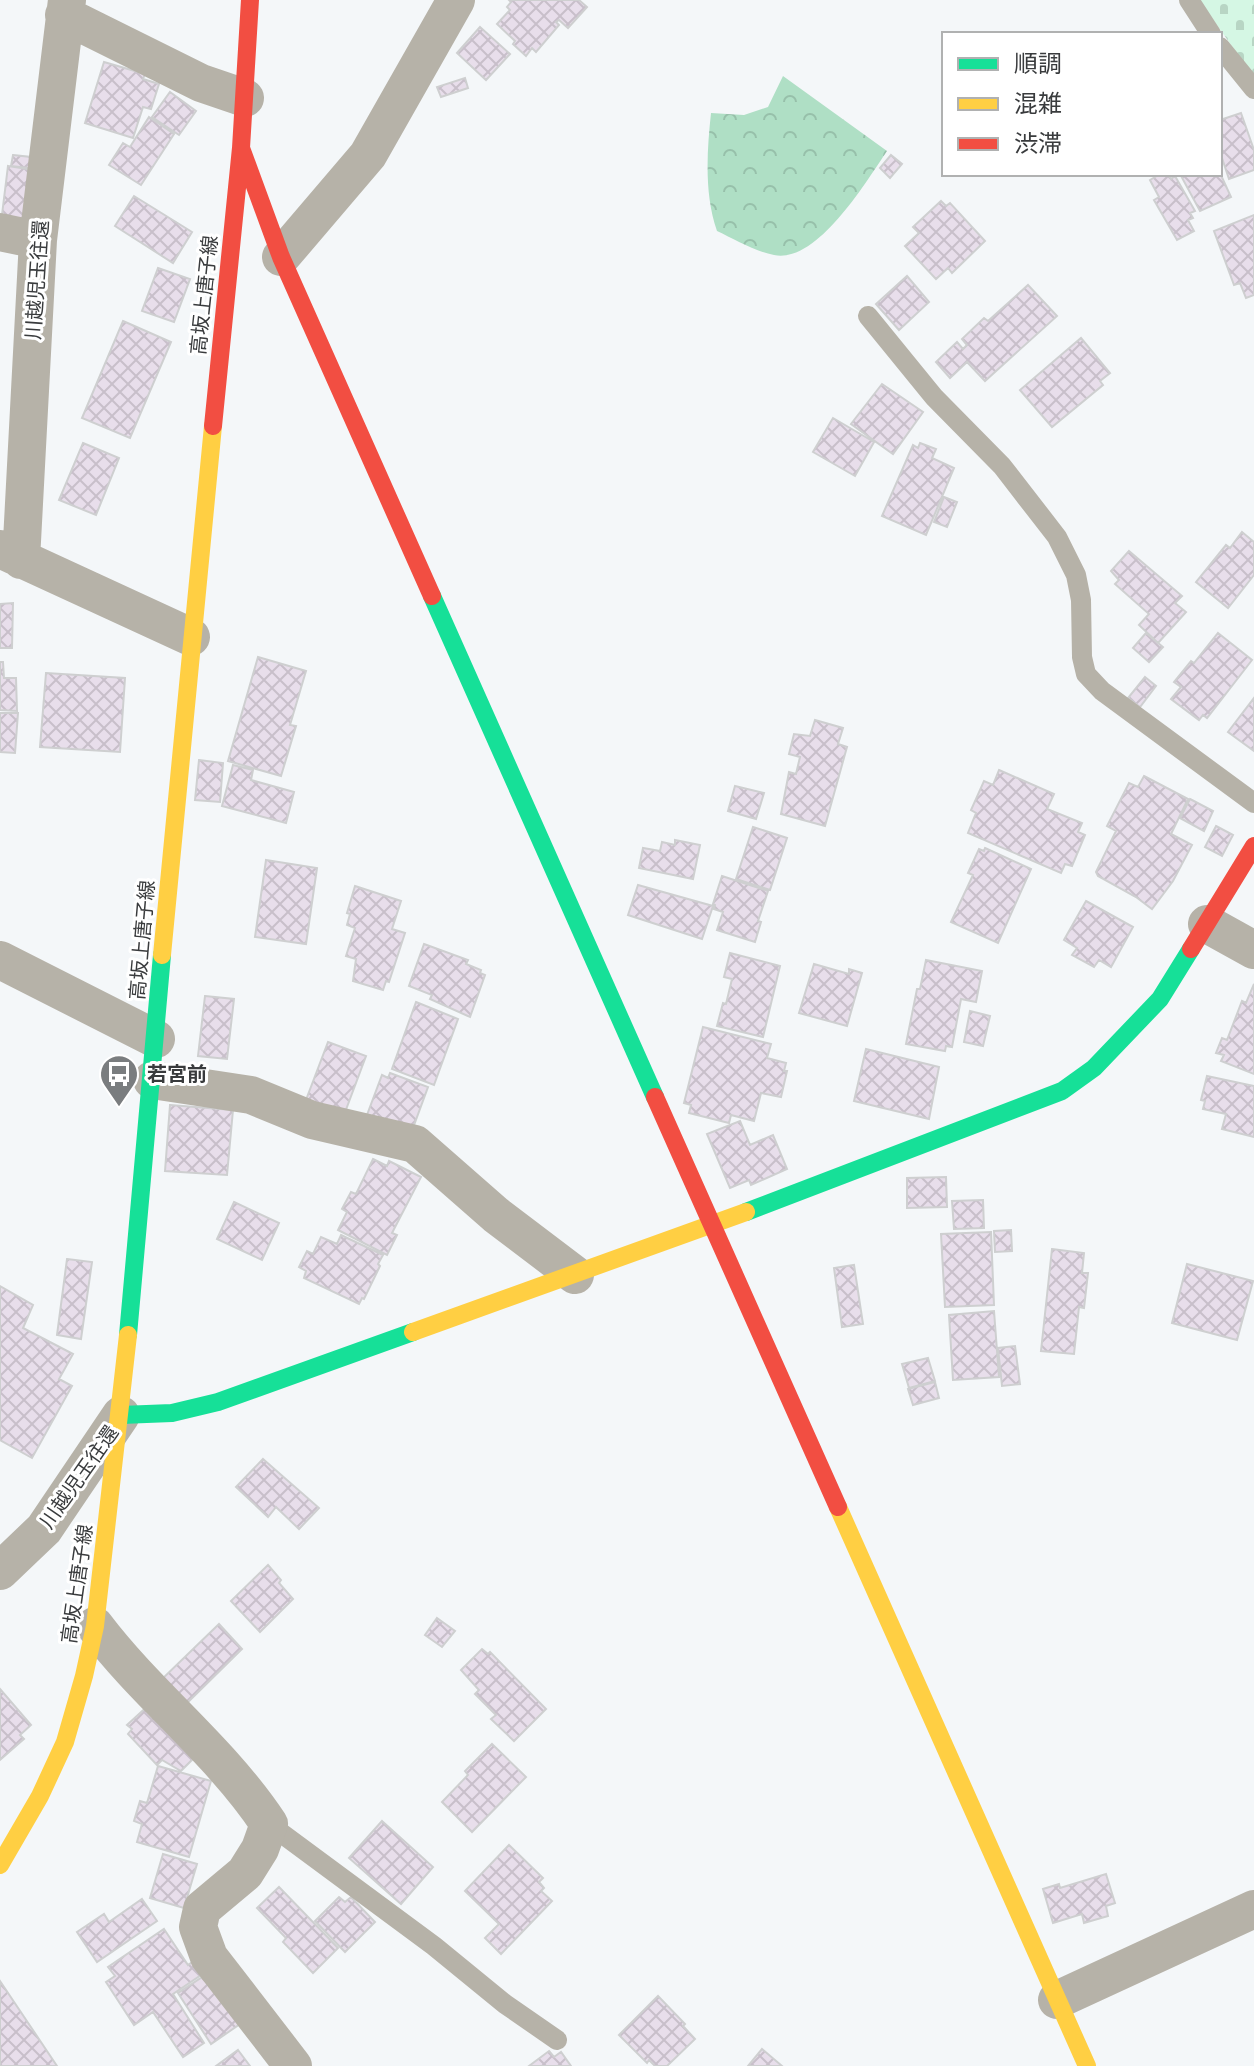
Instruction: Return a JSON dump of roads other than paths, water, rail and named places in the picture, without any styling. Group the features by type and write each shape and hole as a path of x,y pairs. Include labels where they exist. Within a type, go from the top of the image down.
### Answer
{"street":[{"name":"高坂上唐子線","path":"0,1865 40,1796 65,1742 95,1626 121,1415 191,637 241,148 250,0"},
{"path":"281,257 368,155 456,0"},
{"path":"65,8 201,83 245,98"},
{"name":"川越児玉往還","path":"10,554 38,240 65,8"},
{"path":"241,148 281,257 1087,2066"},
{"path":"0,232 38,240"},
{"path":"10,554 191,637"},
{"path":"121,1415 172,1413 218,1402 713,1225 1062,1091 1094,1068 1160,999 1254,846"},
{"path":"1207,924 1254,950"},
{"path":"0,960 156,1039"},
{"path":"152,1080 251,1095 312,1120 415,1144 496,1215 575,1275"},
{"name":"川越児玉往還","path":"0,1571 44,1529 121,1415"},
{"path":"95,1626 120,1659 216,1756 269,1824 260,1849 245,1873 202,1909 198,1927 209,1957 293,2066"},
{"path":"1057,2000 1254,1909"}],"lane":[{"path":"1189,0 1210,32"},
{"path":"1222,49 1254,89"},
{"path":"868,316 934,397 1002,466 1057,537 1079,588 1082,657 1086,674 1102,691 1254,803"},
{"path":"269,1824 434,1946 505,2004 557,2040"}],"place":[{"name":"若宮前","path":"119,1108"}]}
